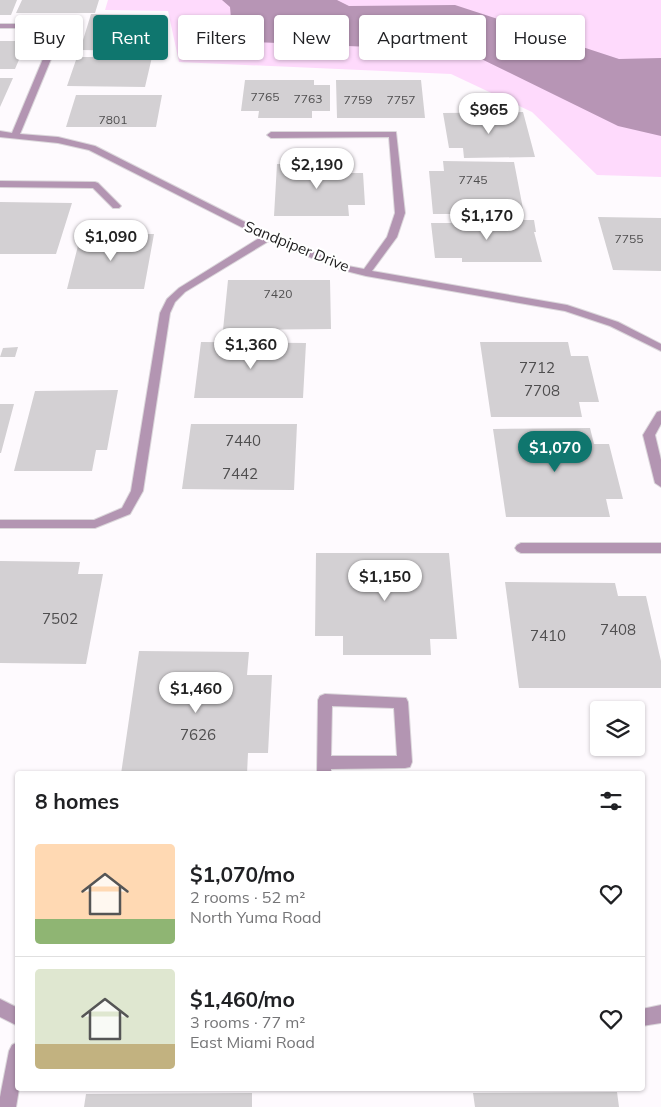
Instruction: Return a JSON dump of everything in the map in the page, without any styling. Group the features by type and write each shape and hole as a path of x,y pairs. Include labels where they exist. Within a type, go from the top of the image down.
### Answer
{"street":[{"path":"0,26 56,28 57,36 16,134"},
{"name":"Sandpiper Drive","path":"0,134 16,134 58,140 92,148 268,237 345,268 567,308 614,324 661,348"},
{"path":"271,135 393,134 400,213 392,237 366,273"},
{"path":"0,184 95,185 116,206"},
{"path":"0,524 95,524 126,511 137,491 165,313 170,301 182,290 268,237"},
{"path":"661,415 649,435 661,482"},
{"path":"521,548 661,548"},
{"path":"325,700 401,702 406,762 324,768 325,700"},
{"path":"0,1008 15,1016"},
{"path":"645,1017 661,1014"},
{"path":"7,1107 15,1066"}],"shaded area":[{"path":"108,0 661,0 661,177 597,175 532,112 451,74 179,62 179,60 264,60 264,15 178,15 178,57 168,11 105,10"},
{"path":"222,0 337,0 349,6 455,5 485,15 359,15 359,46 349,46 349,15 274,15 274,43 264,42 264,15 231,15 230,7"},
{"path":"486,15 496,18 496,60 585,60 585,48 619,59 661,58 661,136 618,126 483,60 486,60"}],"building":[{"path":"0,0 17,0 11,15 0,15"},
{"path":"22,0 99,0 95,13 16,13"},
{"path":"91,14 162,15 93,15 93,50 83,50 83,40"},
{"path":"0,41 15,41 15,60 19,60 15,69 0,69"},
{"path":"83,57 93,57 93,60 151,60 145,87 67,86 76,60 83,60"},
{"path":"0,78 13,78 0,107"},
{"path":"245,80 314,80 314,85 330,85 330,111 312,111 312,118 258,118 259,111 241,111"},
{"path":"336,80 421,80 425,118 337,118"},
{"path":"76,95 162,95 156,127 66,127"},
{"path":"523,112 535,157 464,158 463,148 449,148 443,113"},
{"path":"443,161 514,162 524,214 433,214 429,171 444,171"},
{"path":"277,164 348,164 348,173 363,173 365,205 348,205 349,216 274,216"},
{"path":"0,202 72,203 56,254 0,254"},
{"path":"598,217 661,218 661,271 613,270"},
{"path":"457,220 534,220 536,232 534,232 542,262 462,262 462,258 435,258 431,223 458,223"},
{"path":"81,234 154,234 144,289 67,289"},
{"path":"228,280 330,280 331,329 223,330"},
{"path":"201,342 306,343 303,398 194,398"},
{"path":"480,342 568,342 571,356 588,356 599,402 579,402 582,417 491,417"},
{"path":"18,347 15,357 0,357 3,348"},
{"path":"118,390 107,450 96,450 92,471 14,471 35,391"},
{"path":"0,404 14,404 1,453 0,453"},
{"path":"191,424 297,424 294,490 182,489"},
{"path":"590,428 594,444 609,444 623,499 606,499 610,517 506,517 493,429"},
{"path":"316,553 449,553 457,639 430,639 431,655 343,655 343,636 315,636"},
{"path":"0,561 80,562 78,574 103,574 86,664 0,663"},
{"path":"505,582 615,583 618,596 646,596 661,661 661,688 519,688"},
{"path":"139,651 249,652 247,675 272,675 268,753 248,753 247,771 121,771"},
{"path":"617,1092 619,1107 475,1107 473,1093"},
{"path":"252,1093 252,1107 84,1107 86,1094"}]}
